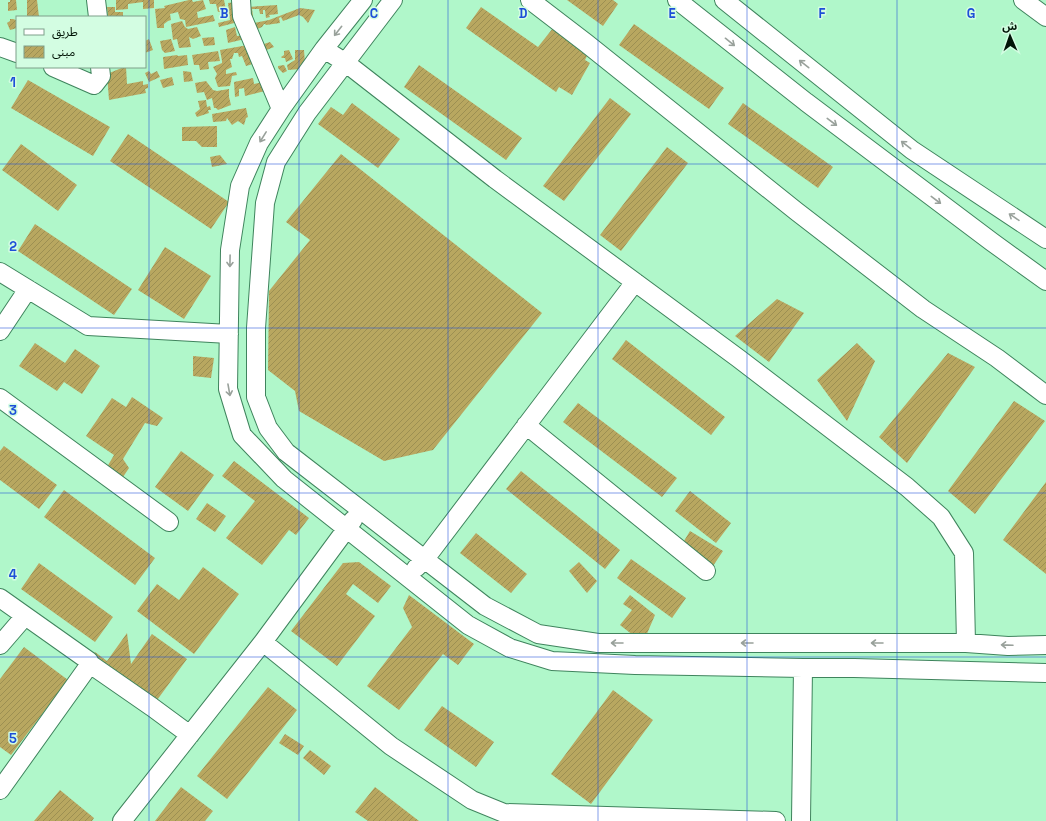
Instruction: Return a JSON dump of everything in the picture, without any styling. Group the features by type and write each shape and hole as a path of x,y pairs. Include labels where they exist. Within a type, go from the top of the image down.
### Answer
{"street":[{"path":"96,0 98,16"},
{"path":"240,0 242,16 281,109"},
{"path":"363,0 324,49 281,109 259,143 240,186 230,250 228,389 242,435 284,479 468,625 510,648 552,661 635,665 854,668 1046,673"},
{"path":"394,0 307,113 276,162 265,203 256,328 256,397 268,428 286,452 485,606 538,634 598,643 966,643 1008,646 1046,645"},
{"path":"530,0 796,212 923,309 997,358 1046,395"},
{"path":"1023,0 1046,17"},
{"path":"680,1 806,102 1046,281"},
{"path":"713,28 729,2 912,150 1046,239"},
{"path":"0,47 16,53"},
{"path":"324,49 346,63 495,179 744,363 907,486 941,517 964,553 966,643"},
{"path":"55,68 94,85 101,76 100,68"},
{"path":"0,272 88,326 229,334"},
{"path":"407,577 425,559 635,282"},
{"path":"0,330 28,289"},
{"path":"0,398 169,522"},
{"path":"526,426 706,571"},
{"path":"122,821 263,642 360,509"},
{"path":"0,598 89,661 90,664 152,706 190,736"},
{"path":"0,645 24,616"},
{"path":"263,642 391,746 472,800 504,813 776,821"},
{"path":"0,790 90,664"},
{"path":"801,821 803,668"}],"building":[{"path":"10,0 16,0 17,10 8,11 8,2 10,2"},
{"path":"27,0 37,0 39,16 27,16"},
{"path":"116,0 154,0 154,8 143,9 143,2 128,4 128,9 116,10"},
{"path":"192,0 193,2 203,0 206,9 197,12 198,18 213,15 215,21 186,27 185,20 180,19 178,12 170,14 171,20 164,24 164,28 157,28 155,9 165,8 164,6"},
{"path":"209,0 224,0 226,10 218,12 216,4 210,4"},
{"path":"567,0 613,0 618,4 603,26"},
{"path":"235,2 238,22 219,27 218,23 230,20 228,3"},
{"path":"277,5 278,14 269,15 270,17 266,18 265,10 263,10 263,14 260,14 259,9 252,9 253,16 248,16 247,7"},
{"path":"107,7 115,7 115,12 123,12 123,16 108,16"},
{"path":"481,7 538,47 553,28 589,52 585,60 590,63 572,95 559,87 556,92 466,28"},
{"path":"300,8 315,10 308,23 299,15 283,21 281,17 279,18 280,23 264,24 262,27 255,30 254,23 269,20"},
{"path":"10,19 16,20 16,28 10,30 7,23"},
{"path":"182,21 188,29 197,27 201,36 193,39 189,37 191,47 179,48 177,39 173,40 171,24"},
{"path":"634,24 724,88 709,109 619,45"},
{"path":"235,27 237,36 244,35 245,39 228,43 226,30"},
{"path":"214,37 215,45 204,46 202,38"},
{"path":"149,39 153,50 146,53 146,40"},
{"path":"171,39 175,51 165,53 162,50 160,41"},
{"path":"270,42 274,47 264,51 261,45"},
{"path":"248,45 253,64 246,66 242,56 239,57 238,53 234,53 232,59 230,59 232,67 226,70 226,74 236,72 237,75 232,76 230,86 218,87 215,78 217,74 213,67 222,63 220,50"},
{"path":"289,50 293,59 286,62 285,58 281,57 284,55 284,51"},
{"path":"295,50 304,50 305,64 300,65 300,69 288,70 287,65 295,60"},
{"path":"218,51 220,61 208,62 209,69 200,70 199,65 194,65 192,55"},
{"path":"187,55 188,65 164,69 163,57"},
{"path":"284,65 287,71 283,73 278,66"},
{"path":"419,65 522,138 506,160 404,87"},
{"path":"122,68 126,68 127,84 143,81 143,85 148,84 148,88 145,89 146,93 109,100 107,74"},
{"path":"149,71 151,74 157,71 160,77 149,82 145,73"},
{"path":"183,71 191,72 193,81 184,82"},
{"path":"172,77 174,85 163,88 160,80"},
{"path":"253,78 254,84 263,82 265,91 245,96 244,88 239,89 239,96 235,97 234,82"},
{"path":"28,80 110,127 93,156 11,108"},
{"path":"206,81 213,90 217,91 229,89 231,105 218,110 214,108 212,98 207,100 204,92 197,93 195,83"},
{"path":"610,98 631,114 564,201 543,186"},
{"path":"206,100 207,107 210,106 211,110 208,110 209,113 197,117 195,113 200,109 198,101"},
{"path":"352,103 400,139 378,168 318,124 331,107 343,115"},
{"path":"743,103 833,167 818,188 728,124"},
{"path":"246,108 248,117 246,118 244,125 238,121 232,125 227,118 226,121 213,122 212,114"},
{"path":"217,126 217,147 202,147 196,141 182,141 182,127"},
{"path":"128,134 229,202 211,229 110,161"},
{"path":"21,144 77,185 58,211 2,170"},
{"path":"667,147 688,163 621,251 600,235"},
{"path":"341,154 542,313 433,450 384,461 299,411 295,391 268,370 269,291 310,240 286,222"},
{"path":"220,155 227,164 212,167 210,157"},
{"path":"35,224 132,289 114,315 18,251"},
{"path":"165,247 211,276 184,319 138,290"},
{"path":"777,299 804,313 769,362 735,336"},
{"path":"626,340 725,417 711,435 612,359"},
{"path":"35,343 65,363 75,349 100,366 82,394 64,382 57,391 19,366"},
{"path":"857,343 875,361 847,421 817,380"},
{"path":"948,353 975,367 907,463 879,437"},
{"path":"193,356 214,358 211,378 193,376"},
{"path":"132,397 163,418 157,426 145,423 123,459 129,468 123,477 107,467 114,455 86,436 112,398 126,407"},
{"path":"1014,401 1045,421 975,514 948,491"},
{"path":"578,403 677,478 662,497 563,422"},
{"path":"4,446 57,485 39,509 0,480 0,451"},
{"path":"181,451 214,475 188,511 155,487"},
{"path":"234,461 309,518 296,535 289,530 262,565 226,538 255,501 222,476"},
{"path":"521,471 620,550 605,569 506,489"},
{"path":"1046,482 1046,574 1003,540"},
{"path":"64,490 155,558 135,585 44,517"},
{"path":"690,491 731,523 716,543 675,511"},
{"path":"207,503 226,516 215,532 196,519"},
{"path":"690,531 723,551 713,566 681,546"},
{"path":"476,533 527,574 511,593 460,553"},
{"path":"631,559 686,598 672,618 617,578"},
{"path":"359,562 391,586 378,603 353,584 346,594 375,616 337,666 291,631 343,563"},
{"path":"579,562 597,581 587,593 569,571"},
{"path":"39,563 113,617 95,642 21,589"},
{"path":"203,567 239,594 194,654 137,611 157,584 179,600"},
{"path":"409,595 474,644 458,665 443,654 399,710 367,686 412,627 403,608"},
{"path":"630,595 655,615 643,643 620,625 632,610 623,604"},
{"path":"127,633 131,664 152,634 187,659 152,707 89,661 95,652 107,661"},
{"path":"24,647 68,680 11,755 0,747 0,679"},
{"path":"268,687 297,710 227,799 197,776"},
{"path":"613,690 653,720 591,804 551,774"},
{"path":"442,706 494,742 476,767 424,730"},
{"path":"285,734 304,746 298,755 279,743"},
{"path":"310,750 331,766 324,775 303,758"},
{"path":"181,787 213,811 205,821 155,821"},
{"path":"375,787 419,821 368,821 355,812"},
{"path":"60,790 94,818 92,821 34,821"}]}
